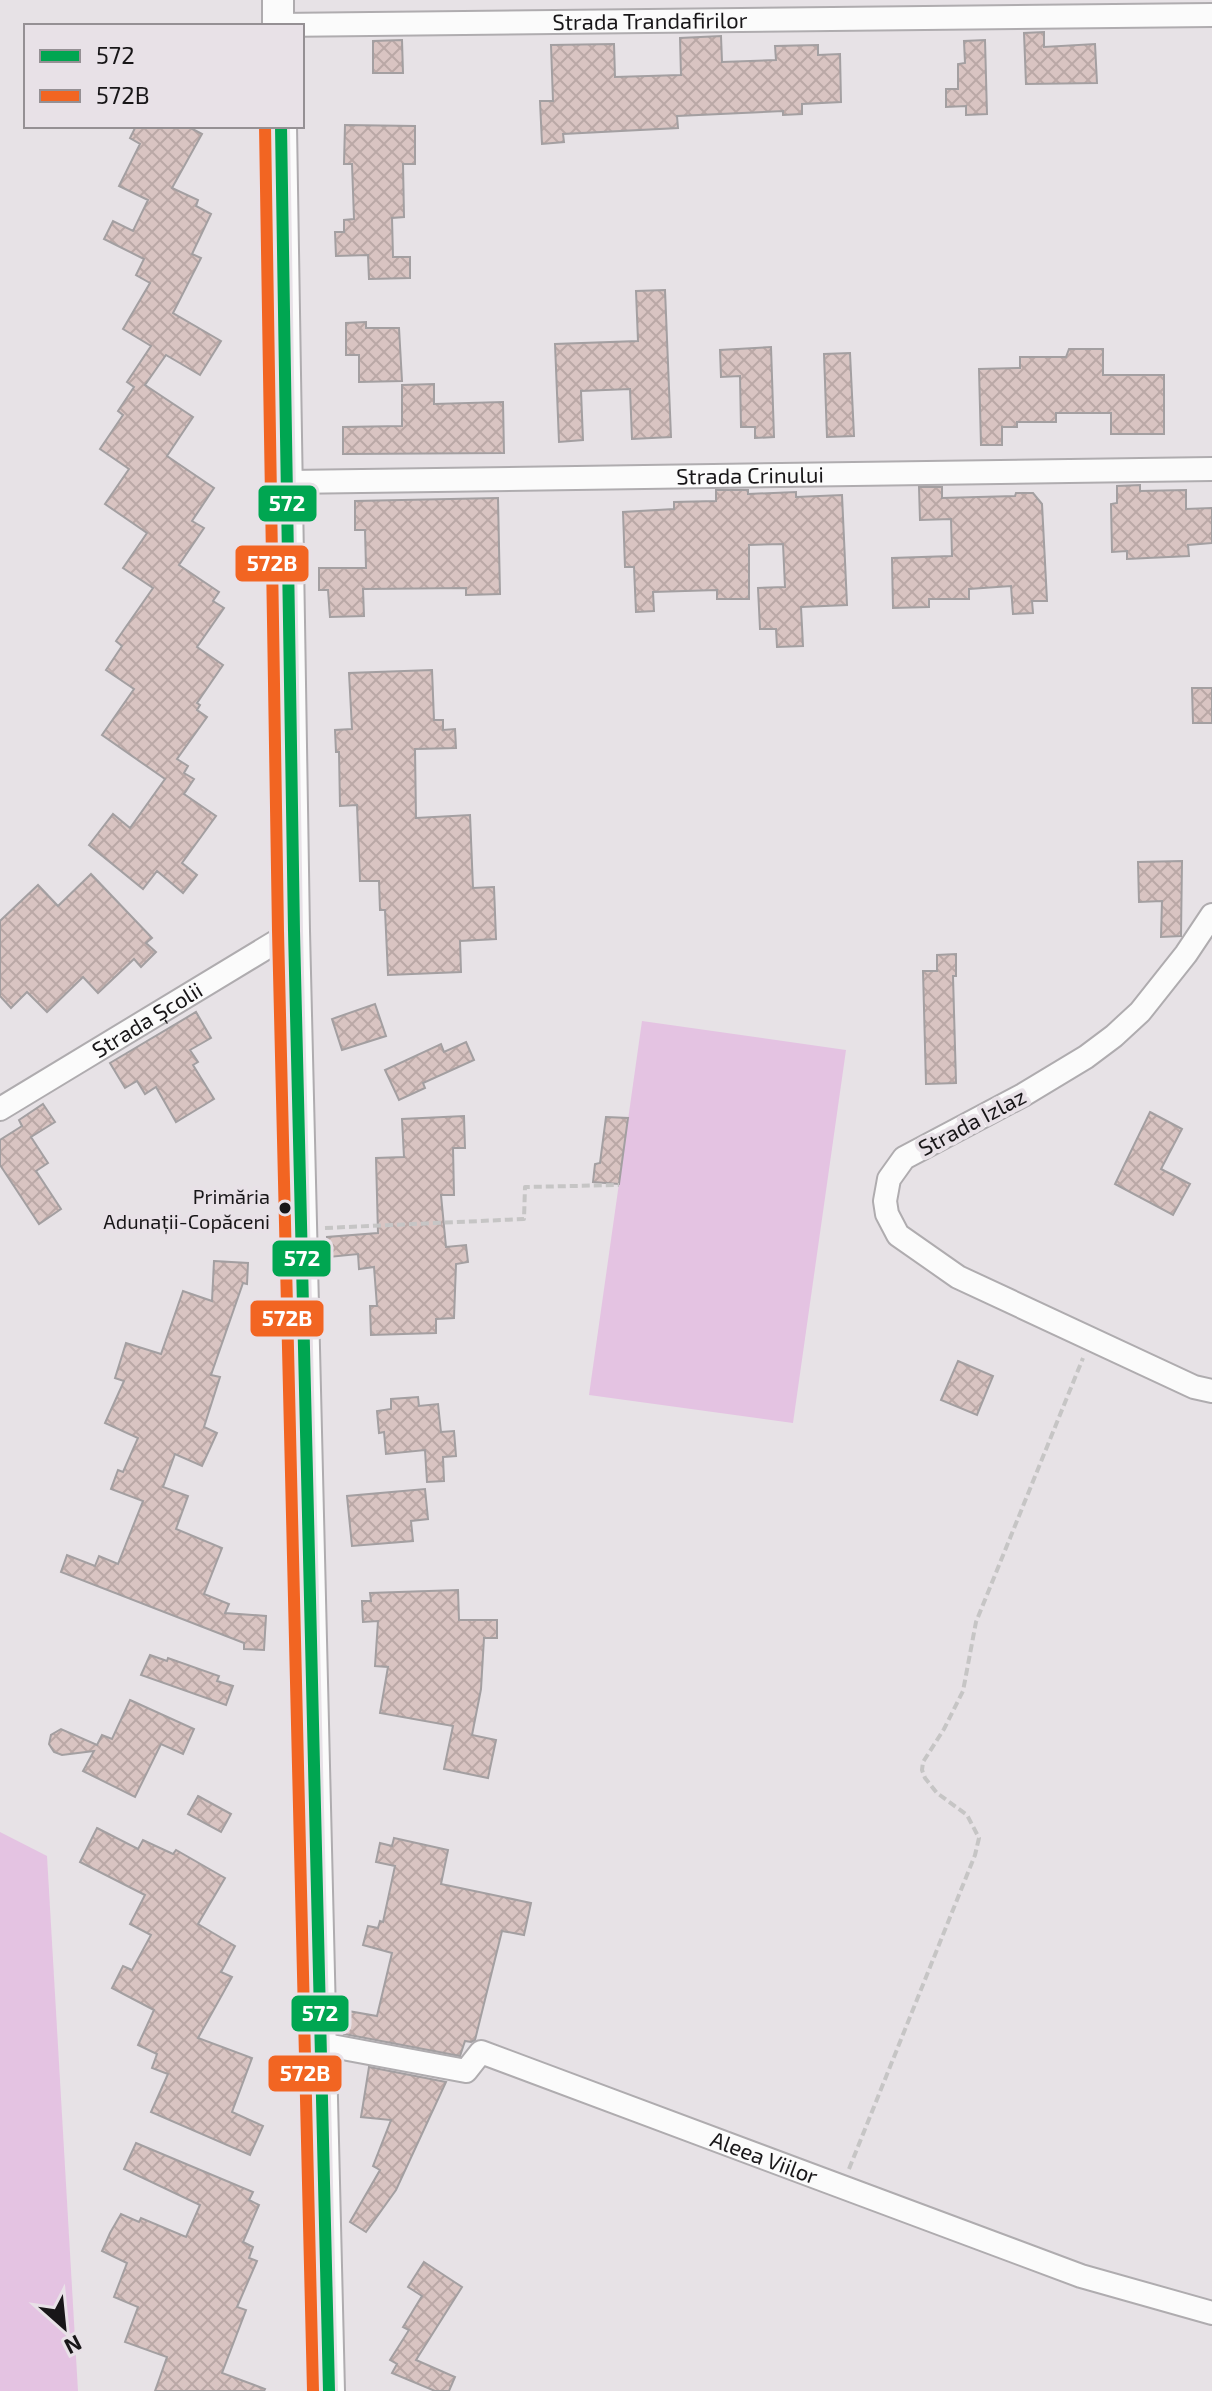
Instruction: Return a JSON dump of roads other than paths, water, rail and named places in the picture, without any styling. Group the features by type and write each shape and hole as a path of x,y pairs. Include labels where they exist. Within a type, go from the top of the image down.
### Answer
{"street":[{"path":"278,0 278,24"},
{"name":"Strada Trandafirilor","path":"304,26 1212,15"},
{"path":"281,128 294,931 329,2391"},
{"name":"Strada Crinului","path":"288,482 1212,469"},
{"name":"Strada Izlaz","path":"1212,915 1140,1012 1114,1036 1023,1095 904,1158 889,1179 885,1201 887,1214 904,1240 958,1277 1194,1387 1212,1391"},
{"name":"Strada Școlii","path":"0,1109 294,931"},
{"name":"Aleea Viilor","path":"321,2044 466,2071 481,2052 1081,2276 1212,2313"}],"place":[{"name":"Primăria Adunații-Copăceni","path":"285,1208"}]}
